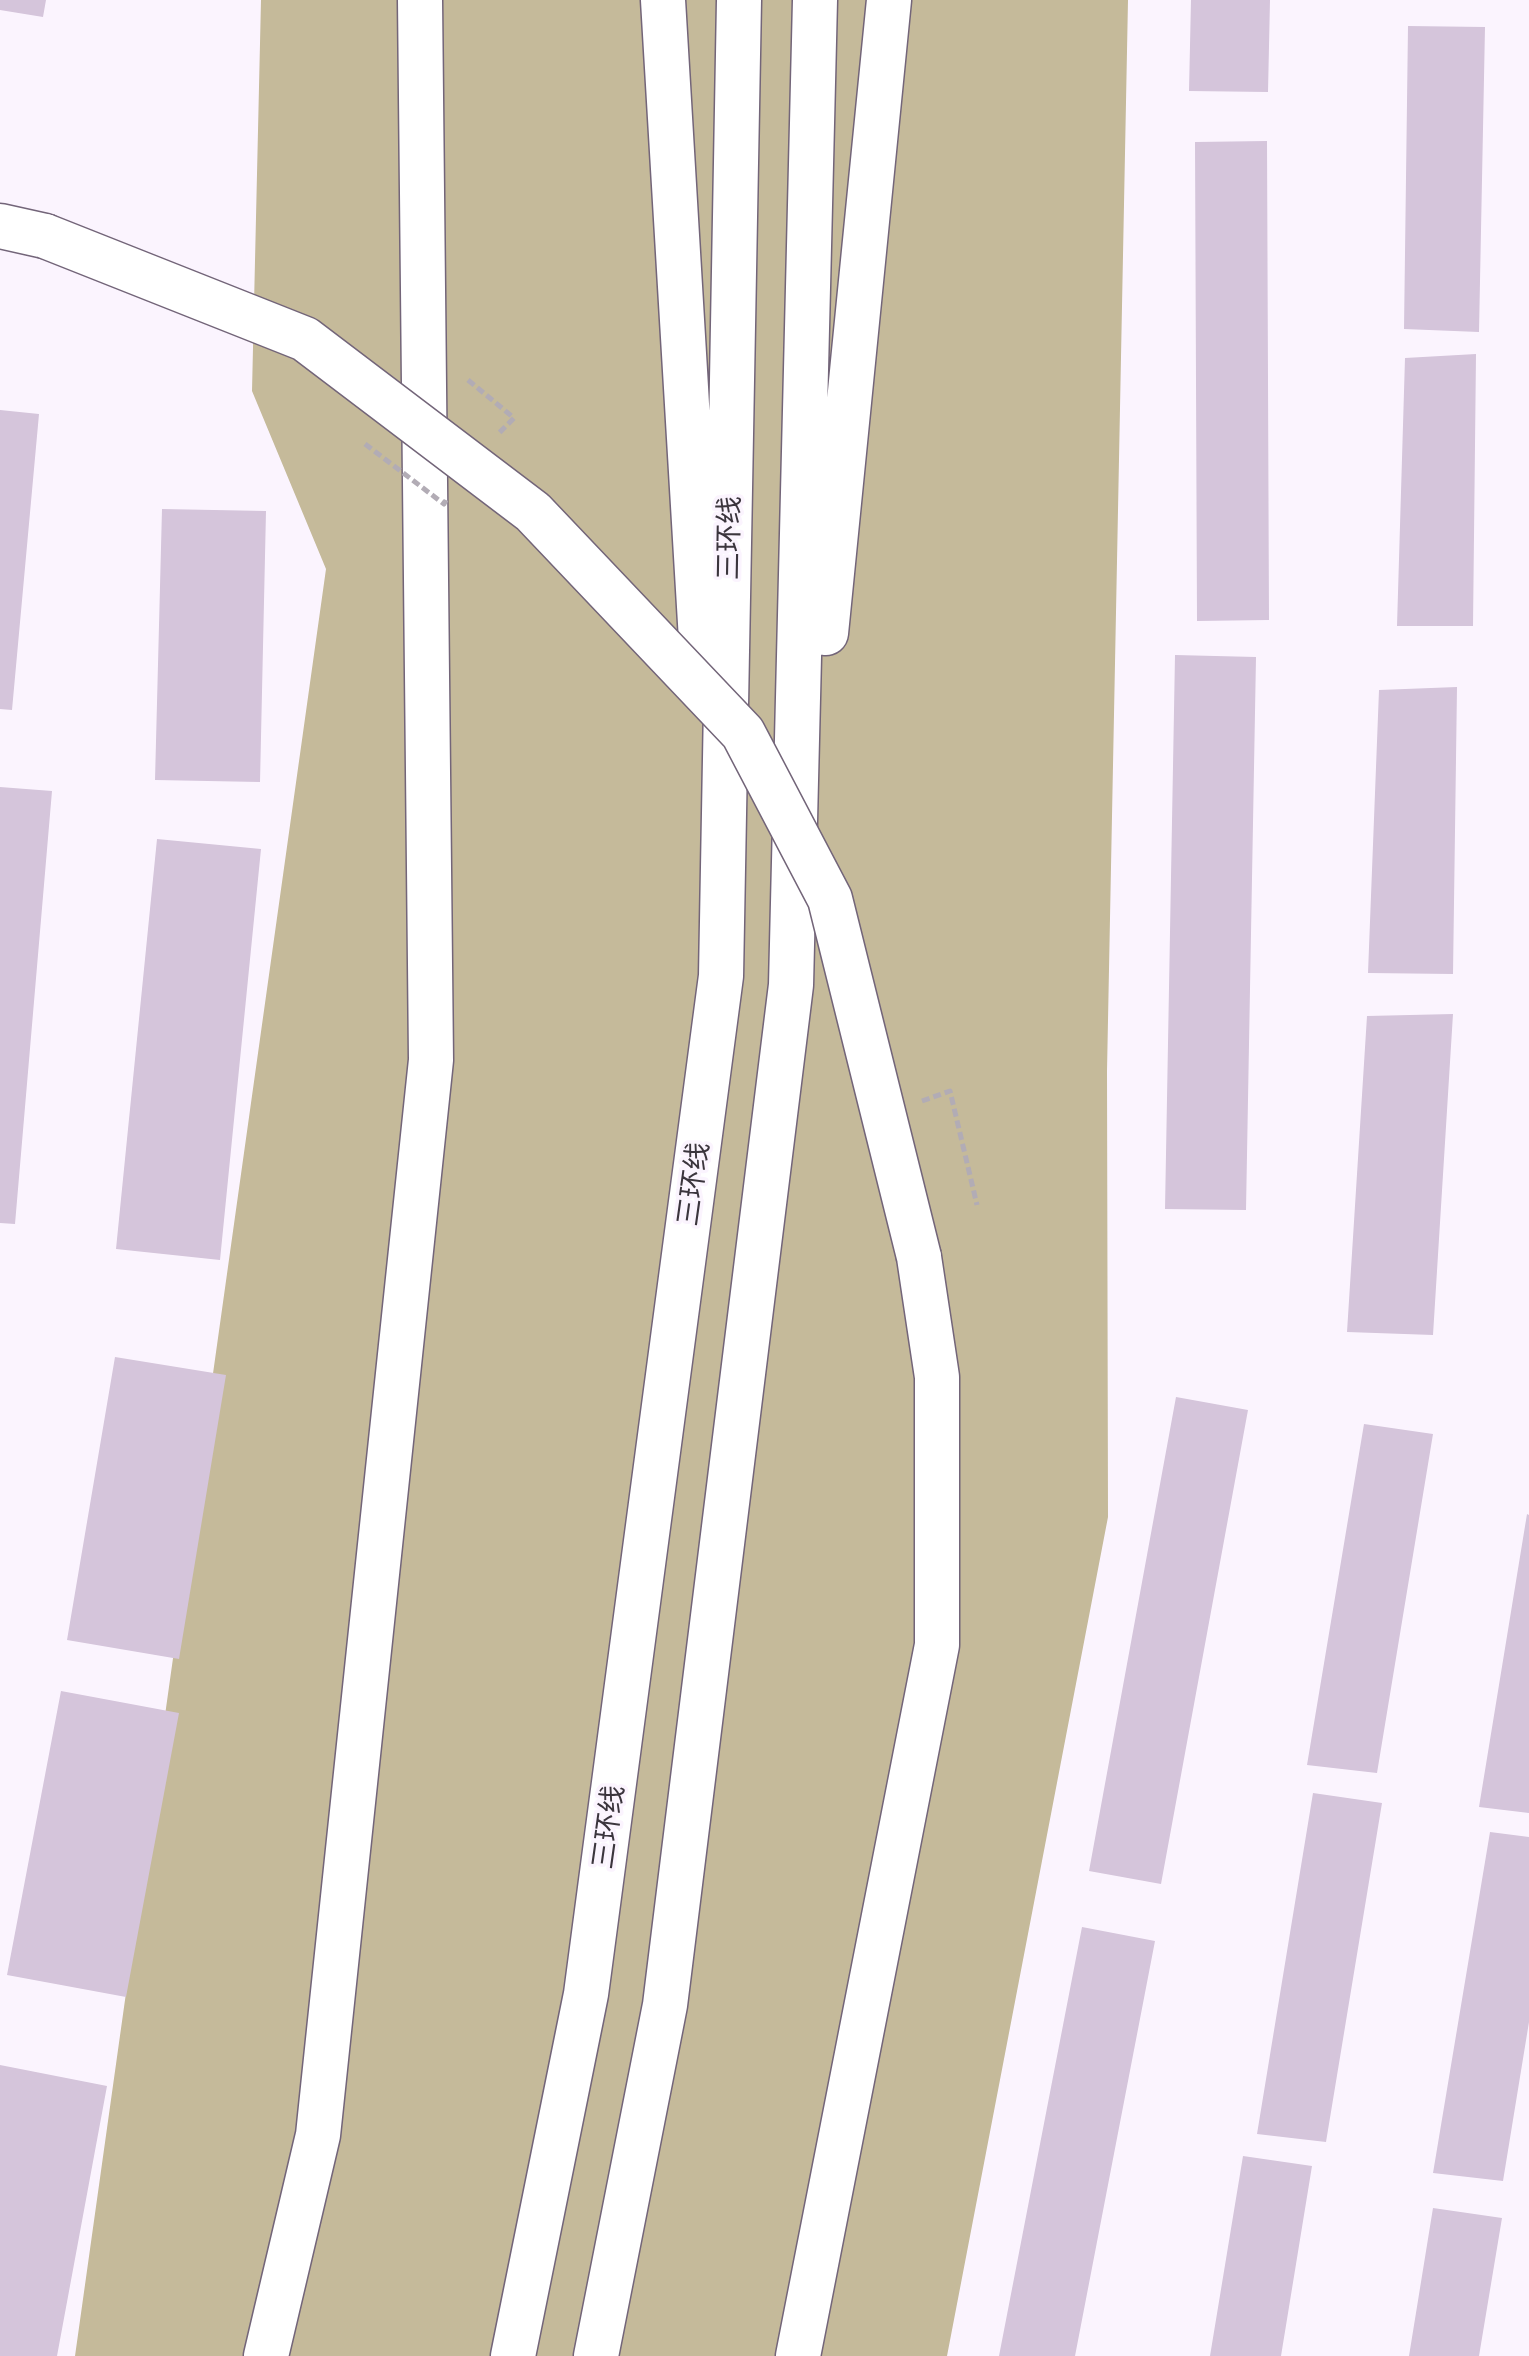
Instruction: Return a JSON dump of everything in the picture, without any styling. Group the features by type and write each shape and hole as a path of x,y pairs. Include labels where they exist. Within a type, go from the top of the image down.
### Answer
{"main road":[{"path":"266,2356 318,2135 431,1060 420,0"},
{"path":"663,0 721,976"},
{"name":"三环线","path":"513,2356 586,1994 721,976 739,0"},
{"path":"791,985 815,0"},
{"path":"596,2356 665,2005 791,985 889,0"},
{"path":"0,226 45,236 305,339 533,512 743,733 830,899 919,1257 937,1377 937,1645 798,2356"}],"path":[{"path":"457,372 514,418 469,464"},
{"path":"884,1114 950,1091 977,1205"}],"shaded area":[{"path":"261,0 1128,0 1107,1071 1108,1517 947,2356 75,2356 326,569 252,391"}],"building":[{"path":"0,0 46,0 43,17 0,10"},
{"path":"1191,0 1270,0 1268,92 1189,91"},
{"path":"1408,26 1485,27 1479,332 1404,329"},
{"path":"1267,141 1269,620 1197,621 1195,142"},
{"path":"1476,354 1473,626 1397,626 1405,358"},
{"path":"0,410 39,414 12,710 0,709"},
{"path":"162,509 266,511 260,782 155,780"},
{"path":"1175,655 1256,657 1246,1210 1165,1209"},
{"path":"1457,687 1453,974 1368,973 1379,690"},
{"path":"0,787 52,791 15,1224 0,1223"},
{"path":"157,839 261,849 220,1260 116,1249"},
{"path":"1453,1014 1433,1335 1347,1332 1367,1016"},
{"path":"115,1357 226,1375 179,1659 67,1640"},
{"path":"1176,1397 1248,1410 1161,1884 1089,1871"},
{"path":"1364,1424 1433,1434 1377,1773 1307,1765"},
{"path":"1529,1515 1529,1813 1479,1807"},
{"path":"61,1691 179,1713 126,1997 7,1975"},
{"path":"1313,1793 1382,1803 1326,2142 1257,2134"},
{"path":"1490,1832 1529,1837 1529,2022 1503,2181 1433,2173"},
{"path":"1082,1927 1155,1941 1075,2356 999,2356"},
{"path":"0,2065 107,2086 57,2356 0,2356"},
{"path":"1243,2156 1312,2166 1281,2356 1210,2356"},
{"path":"1433,2208 1502,2218 1479,2356 1409,2356"}]}
